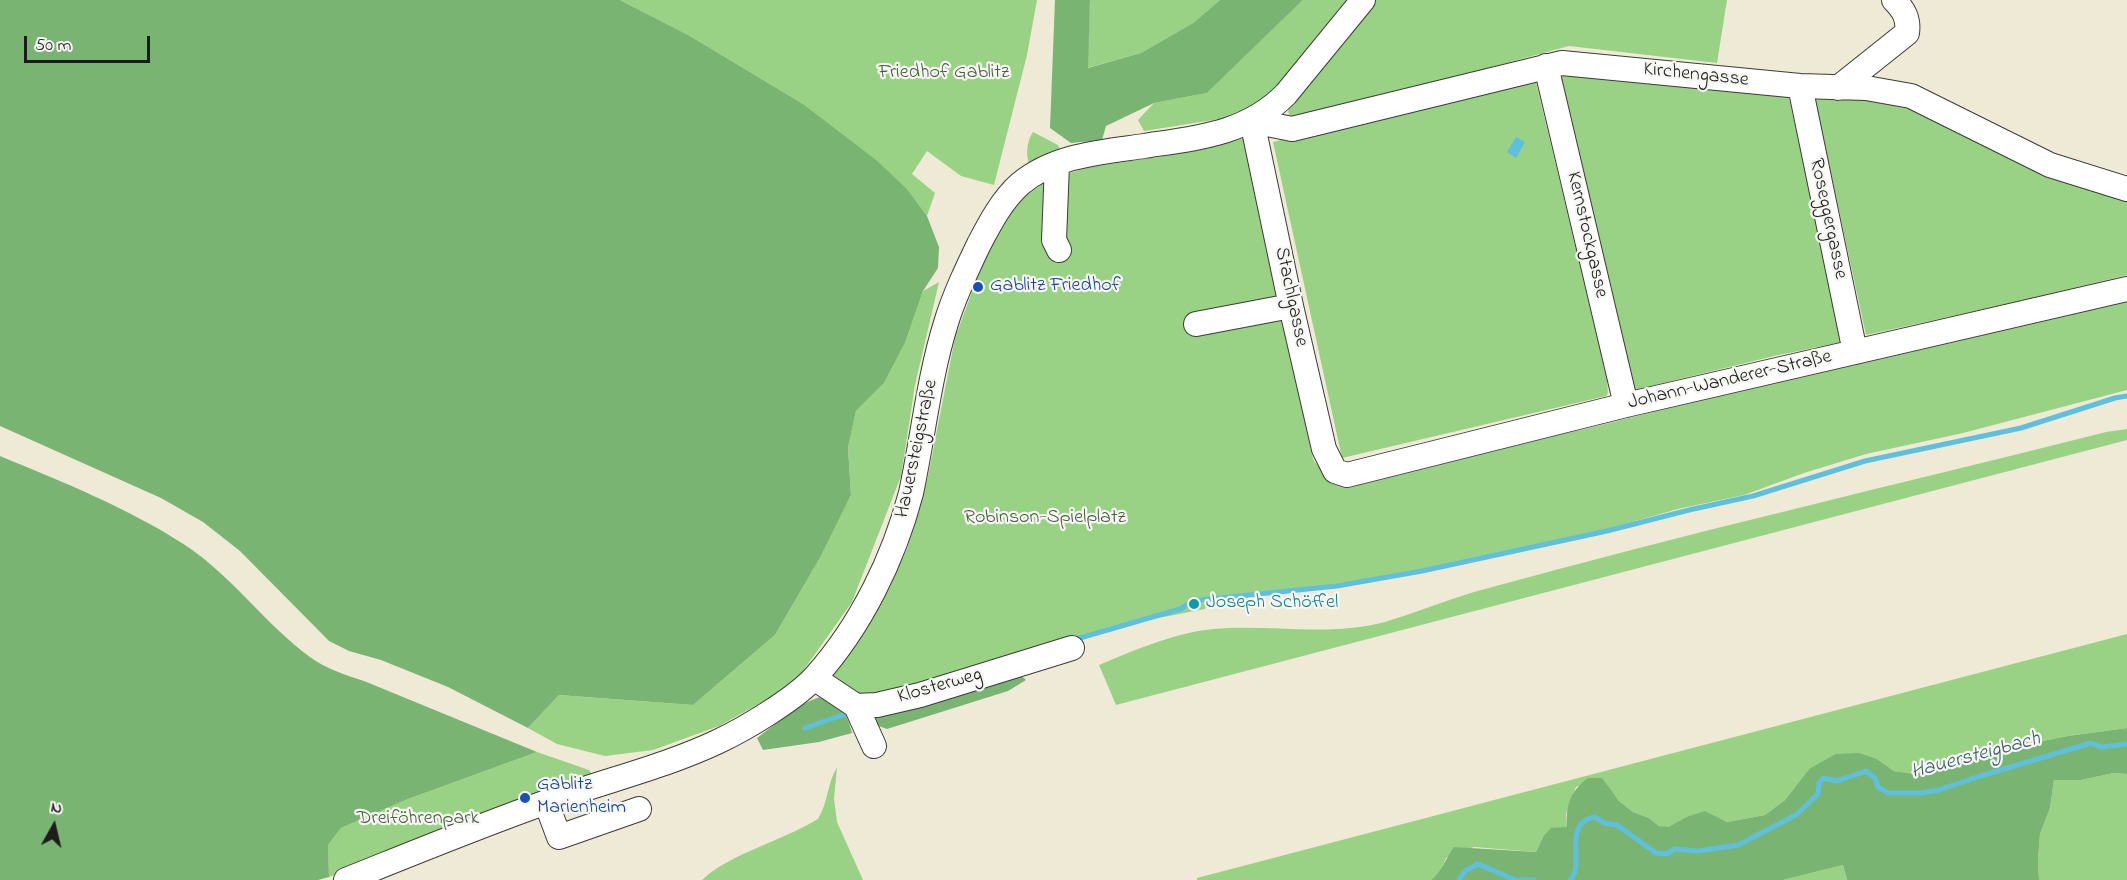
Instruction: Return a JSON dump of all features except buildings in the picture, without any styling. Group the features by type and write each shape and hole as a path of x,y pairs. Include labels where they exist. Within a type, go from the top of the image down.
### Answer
{"street":[{"name":"Hauersteigstraße","path":"346,880 546,802 716,743 735,734 767,713 814,678 839,647 863,608 899,533 911,493 946,324 977,249 994,216 1020,184 1035,174 1079,155 1196,138 1222,132 1252,121 1286,94 1363,0"},
{"path":"1838,88 1907,33 1906,15 1894,0"},
{"name":"Kirchengasse","path":"1252,121 1292,129 1546,66 1571,64 1800,86 1866,88 1911,96 2050,165 2127,189"},
{"name":"Kernstockgasse","path":"1546,66 1626,405"},
{"name":"Roseggergasse","path":"1800,86 1855,352"},
{"name":"Stachlgasse","path":"1252,121 1324,448 1335,471"},
{"path":"1057,164 1054,240 1059,250"},
{"name":"Johann-Wanderer-Straße","path":"1335,471 1347,475 1626,405 2127,289"},
{"path":"1196,324 1291,306"},
{"name":"Klosterweg","path":"856,706 877,705 920,695 1072,648"},
{"path":"814,678 856,706 874,746"},
{"path":"546,802 559,837 639,809"}],"green space":[{"path":"0,0 620,0 690,36 803,104 876,160 908,190 927,216 939,247 938,268 923,291 905,343 884,383 856,411 848,447 851,495 821,556 775,635 693,705 559,695 528,728 448,687 381,660 349,651 329,641 240,551 203,522 161,498 0,426"},
{"name":"Friedhof Gablitz","path":"620,0 1037,0 1027,55 994,185 961,176 927,151 912,174 935,193 927,216 908,190 803,104 690,36"},
{"path":"1055,0 1090,0 1088,68 1141,53 1193,23 1220,0 1303,0 1207,93 1154,103 1106,126 1102,140 1071,143 1050,128"},
{"path":"1090,0 1220,0 1193,23 1141,53 1087,68"},
{"path":"1303,0 1352,0 1284,84 1245,115 1144,131 1138,120 1154,103 1207,93"},
{"path":"1376,0 1727,0 1717,63 1569,46 1378,98 1295,116 1289,115 1288,110"},
{"path":"1557,73 1789,97 1842,342 1635,390 1632,387 1610,282"},
{"path":"1535,78 1607,379 1608,393 1606,396 1342,458 1273,142"},
{"path":"1815,99 1900,101 2127,201 2127,275 1866,335"},
{"path":"1033,132 1058,145 1061,152 1030,165 1027,148"},
{"name":"Robinson-Spielplatz","path":"1243,138 1312,455 1314,461 1330,479 1466,455 1585,429 1846,364 2039,322 2127,299 2127,390 1963,433 1866,454 1744,495 1678,509 1550,542 1336,585 1207,598 1205,609 1148,620 1047,649 922,690 859,697 826,676 871,622 907,549 928,476 955,338 983,262 1014,204 1049,180 1089,167 1165,156"},
{"path":"939,282 915,385 901,476 852,602 793,685 719,726 653,750 605,756 557,744 528,728 559,695 693,705 775,635 821,556 851,495 848,446 856,411 884,383 905,343 923,291"},
{"path":"2127,429 2127,440 1116,705 1099,665 1155,643 1198,631 1234,628 1342,629 1385,622 1474,592 1631,550 2106,432"},
{"path":"0,456 118,507 185,545 218,571 294,644 323,665 537,752 408,799 341,828 328,845 329,877 318,880 0,880"},
{"path":"2127,634 2127,728 2068,736 1997,750 1914,774 1894,771 1877,759 1809,769 1785,800 1765,815 1727,822 1705,812 1686,817 1669,828 1659,826 1649,818 1633,812 1619,801 1602,779 1576,787 1566,814 1567,827 1543,837 1536,852 1474,847 1446,858 1441,872 1431,880 1197,880 1197,878"},
{"path":"1016,671 1026,680 1008,691 887,729 870,723 868,712"},
{"path":"826,696 843,712 852,733 819,742 763,750 757,738 799,707"},
{"path":"2127,728 2127,774 2114,773 2081,780 2054,780 2050,808 2040,834 2039,880 1847,880 1843,865 1783,880 1431,880 1441,869 1454,847 1536,852 1543,837 1551,828 1567,827 1570,799 1577,788 1588,778 1602,778 1619,801 1633,812 1649,818 1659,826 1669,827 1686,817 1705,811 1727,822 1765,815 1785,800 1809,769 1836,754 1859,753 1877,759 1894,771 1914,774 1997,750 2068,736"},
{"name":"Dreiföhrenpark","path":"537,752 589,770 594,777 329,877 328,845 341,828 408,799"},
{"path":"837,767 834,799 837,822 863,880 702,880 727,862 818,819"},
{"path":"2114,773 2127,774 2127,880 2039,880 2040,834 2050,808 2054,779 2081,780"},
{"path":"1843,865 1847,880 1783,880"}],"water":[{"path":"1516,137 1525,142 1516,158 1507,152"}],"waterway":[{"path":"1073,640 1180,609 1200,600 1337,586 1422,571 1607,531 1753,496 1865,461 2021,428 2127,396"},
{"path":"805,728 848,713"},
{"name":"Hauersteigbach","path":"1570,880 1576,865 1576,835 1579,827 1585,821 1595,817 1604,823 1617,825 1656,853 1666,854 1675,849 1698,851 1738,845 1796,815 1818,794 1819,783 1823,778 1837,781 1866,771 1875,778 1878,787 1888,793 1920,793 1939,790 2091,743 2101,747 2127,744"},
{"name":"Hauersteigbach","path":"1459,880 1465,871 1478,864 1515,880"},
{"name":"Hauersteigbach","path":"1519,880 1534,880"}],"place":[{"name":"Gablitz Friedhof","path":"978,287"},
{"name":"Joseph Schöffel","path":"1194,604"},
{"name":"Gablitz Marienheim","path":"525,798"}]}
